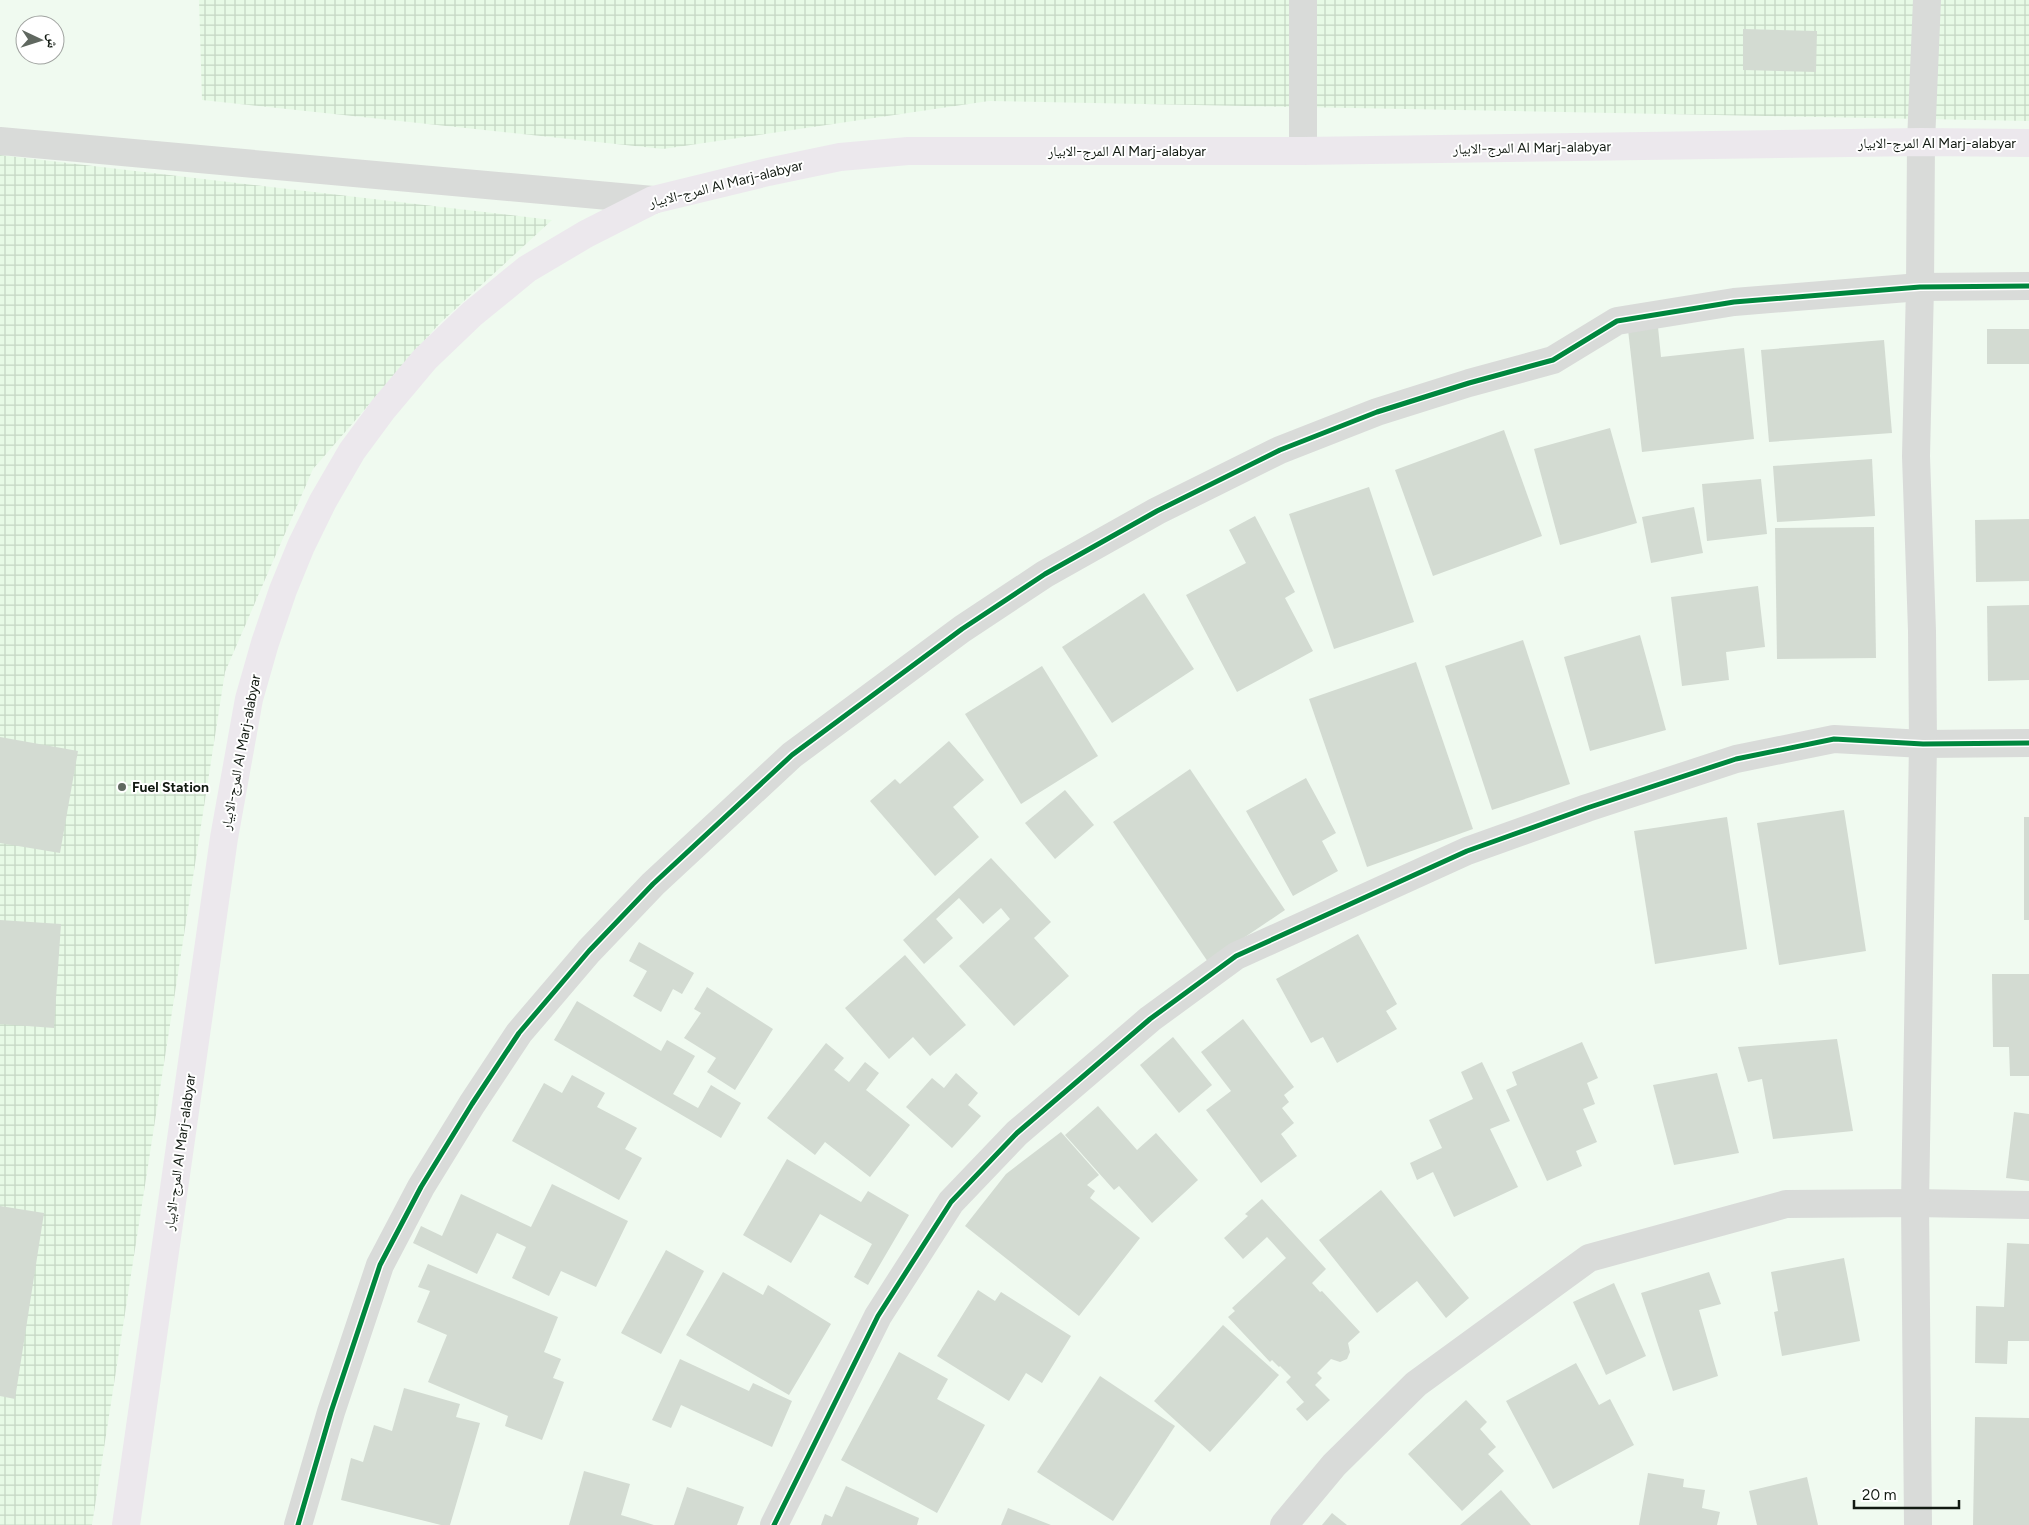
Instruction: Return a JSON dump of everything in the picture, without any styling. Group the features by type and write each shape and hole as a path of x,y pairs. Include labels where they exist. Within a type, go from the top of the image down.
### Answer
{"main road":[{"name":"المرج-الابيار Al Marj-alabyar","path":"126,1525 224,838 249,699 264,643 283,590 323,501 352,451 383,408 425,359 472,314 527,269 586,234 653,200 768,172 840,158 908,151 1303,151 1921,142 2029,143"}],"street":[{"path":"1303,0 1303,151"},
{"path":"1918,1525 1915,1203 1923,744 1922,631 1916,456 1921,142 1927,0"},
{"path":"0,142 653,200"},
{"path":"298,1525 331,1412 380,1265 421,1187 472,1104 519,1033 588,951 653,884 792,755 962,629 1046,574 1157,510 1280,450 1377,412 1468,383 1553,360 1617,321 1734,302 1920,287 2029,286"},
{"path":"774,1525 878,1316 951,1202 1024,1127 1150,1019 1236,956 1467,851 1587,808 1736,759 1834,739 1923,744 2029,743"},
{"path":"1284,1525 1334,1465 1416,1384 1589,1258 1786,1204 1915,1203 2029,1206"}],"shaded area":[{"path":"199,0 2029,0 2029,121 989,101 663,149 202,100"},
{"path":"0,155 552,220 439,324 313,469 225,672 92,1525 0,1525"}],"building":[{"path":"1743,29 1817,31 1816,72 1743,70"},
{"path":"1657,317 1661,357 1744,348 1754,439 1642,452 1627,321"},
{"path":"1987,329 2029,329 2029,364 1987,364"},
{"path":"1884,340 1892,433 1769,442 1761,350"},
{"path":"1610,428 1637,523 1560,545 1534,449"},
{"path":"1504,430 1542,536 1433,576 1395,470"},
{"path":"1872,459 1875,516 1777,522 1773,466"},
{"path":"1761,479 1767,534 1707,541 1702,484"},
{"path":"1369,487 1414,622 1334,649 1289,514"},
{"path":"1694,507 1703,553 1651,563 1642,517"},
{"path":"1255,516 1295,592 1285,598 1313,651 1237,692 1186,595 1246,563 1229,530"},
{"path":"2029,519 2029,581 1976,582 1975,520"},
{"path":"1874,527 1876,658 1777,659 1775,528"},
{"path":"1758,586 1765,647 1726,652 1729,680 1682,686 1671,597"},
{"path":"1144,593 1194,669 1112,723 1062,647"},
{"path":"2029,605 2029,680 1988,681 1987,606"},
{"path":"1640,635 1666,730 1590,751 1564,657"},
{"path":"1523,640 1570,784 1492,810 1445,666"},
{"path":"1416,662 1473,829 1367,867 1309,699"},
{"path":"1042,666 1098,756 1021,804 965,714"},
{"path":"0,737 78,751 60,853 0,843"},
{"path":"949,741 984,780 953,807 979,837 935,876 870,801 895,779 900,784"},
{"path":"1190,769 1285,910 1208,962 1113,822"},
{"path":"1306,778 1336,833 1322,841 1338,871 1293,896 1246,811"},
{"path":"1065,790 1094,825 1055,859 1025,823"},
{"path":"1844,810 1866,951 1779,965 1757,823"},
{"path":"1727,817 1747,949 1655,964 1634,831"},
{"path":"2024,817 2029,817 2029,920 2024,920"},
{"path":"991,858 1051,922 1034,938 1069,976 1014,1026 959,966 1010,919 1001,908 983,924 959,898 936,919 953,938 924,964 903,940"},
{"path":"0,920 61,924 54,1028 0,1024"},
{"path":"1358,934 1397,1004 1386,1011 1397,1029 1337,1063 1323,1037 1311,1043 1276,979"},
{"path":"639,942 694,973 682,994 673,989 661,1012 633,996 647,971 629,961"},
{"path":"905,955 966,1025 930,1056 913,1037 889,1059 845,1008"},
{"path":"1992,974 2029,974 2029,1076 2010,1076 2009,1047 1993,1047"},
{"path":"707,987 773,1029 735,1090 707,1072 716,1058 684,1038 701,1013 694,1009"},
{"path":"577,1001 661,1051 667,1040 695,1056 673,1094 698,1108 711,1085 741,1103 721,1138 554,1040"},
{"path":"1243,1019 1294,1087 1284,1095 1289,1102 1282,1108 1294,1123 1281,1134 1297,1156 1261,1183 1206,1110 1231,1091 1201,1052"},
{"path":"1173,1037 1212,1085 1179,1113 1140,1065"},
{"path":"1837,1039 1853,1131 1773,1139 1762,1079 1748,1082 1738,1047"},
{"path":"1582,1042 1598,1078 1587,1083 1595,1104 1583,1109 1597,1142 1576,1151 1582,1166 1547,1181 1506,1090 1517,1085 1512,1072"},
{"path":"826,1043 844,1058 834,1070 849,1082 865,1062 879,1073 866,1090 910,1125 870,1177 825,1142 815,1155 767,1118"},
{"path":"1482,1062 1510,1121 1490,1129 1518,1187 1454,1217 1433,1172 1417,1180 1410,1163 1442,1148 1429,1120 1473,1099 1461,1072"},
{"path":"956,1073 978,1093 968,1105 981,1116 952,1148 906,1107 932,1078 944,1088"},
{"path":"1717,1073 1739,1153 1674,1165 1653,1085"},
{"path":"572,1075 605,1093 597,1107 637,1128 625,1149 642,1158 619,1200 512,1141 544,1083 562,1093"},
{"path":"1098,1106 1137,1150 1156,1133 1198,1180 1152,1223 1119,1186 1114,1190 1065,1135"},
{"path":"2014,1112 2029,1114 2029,1181 2006,1178"},
{"path":"1061,1132 1099,1175 1087,1185 1095,1191 1090,1198 1140,1238 1079,1316 965,1226 1006,1174"},
{"path":"787,1159 861,1202 868,1191 909,1215 868,1285 854,1277 872,1244 820,1214 791,1263 743,1235"},
{"path":"552,1184 628,1221 596,1287 561,1271 549,1296 512,1278 526,1247 497,1233 477,1274 413,1243 421,1226 442,1236 461,1194 531,1227"},
{"path":"1381,1190 1469,1298 1446,1318 1417,1281 1377,1313 1319,1240"},
{"path":"1262,1199 1326,1269 1312,1283 1320,1292 1322,1291 1360,1332 1348,1343 1350,1352 1347,1359 1340,1362 1331,1359 1317,1373 1322,1378 1315,1385 1330,1400 1307,1421 1296,1409 1304,1402 1286,1382 1291,1377 1272,1360 1270,1362 1228,1317 1235,1311 1232,1308 1286,1258 1267,1237 1243,1259 1224,1238 1248,1216 1245,1214"},
{"path":"0,1206 44,1213 15,1399 0,1396"},
{"path":"2007,1243 2029,1244 2029,1341 2008,1341 2007,1364 1975,1363 1976,1306 2004,1307"},
{"path":"666,1250 704,1271 661,1354 621,1333"},
{"path":"1844,1258 1860,1341 1782,1356 1774,1312 1778,1311 1771,1272"},
{"path":"428,1264 558,1317 544,1352 561,1359 553,1378 564,1382 542,1440 505,1426 508,1416 428,1382 447,1335 417,1322 430,1291 418,1287"},
{"path":"723,1272 763,1295 768,1285 831,1324 789,1395 686,1335"},
{"path":"1709,1272 1721,1304 1699,1310 1718,1376 1673,1391 1641,1293"},
{"path":"1614,1283 1646,1356 1606,1375 1573,1302"},
{"path":"978,1290 995,1301 1001,1292 1071,1336 1042,1383 1026,1373 1009,1401 937,1356"},
{"path":"1223,1325 1279,1375 1210,1452 1154,1401"},
{"path":"899,1352 948,1379 937,1399 985,1425 937,1513 841,1460"},
{"path":"680,1359 749,1391 753,1383 792,1401 772,1447 681,1405 671,1428 652,1420"},
{"path":"1576,1363 1599,1405 1610,1399 1634,1445 1553,1489 1506,1401"},
{"path":"1100,1376 1175,1426 1113,1521 1037,1472"},
{"path":"404,1388 460,1404 456,1417 480,1423 450,1525 441,1525 341,1500 351,1458 363,1462 374,1425 392,1431"},
{"path":"1466,1400 1487,1422 1480,1429 1496,1447 1488,1454 1504,1471 1462,1511 1408,1454"},
{"path":"1975,1417 2029,1418 2029,1525 1973,1525"},
{"path":"584,1471 630,1484 621,1515 654,1525 569,1525"},
{"path":"1648,1473 1684,1479 1683,1487 1705,1490 1702,1508 1720,1512 1717,1525 1639,1525"},
{"path":"1807,1477 1818,1525 1757,1525 1749,1491"},
{"path":"846,1486 919,1518 917,1525 821,1525 825,1514 832,1517"},
{"path":"687,1487 744,1507 737,1525 674,1525"},
{"path":"1501,1490 1531,1525 1460,1525"},
{"path":"1008,1508 1051,1525 1001,1525"},
{"path":"1332,1513 1347,1525 1322,1525"}],"cycle path":[{"path":"298,1525 331,1412 380,1265 421,1187 472,1104 519,1033 589,951 653,884 792,755 962,629 1045,574 1157,511 1280,450 1377,412 1469,383 1553,360 1617,321 1734,302 1920,287 2029,286"},
{"path":"774,1525 878,1316 951,1202 1017,1133 1150,1019 1236,956 1467,851 1587,808 1736,759 1834,739 1923,744 2029,743"}],"place":[{"name":"Fuel Station","path":"122,787"}]}
